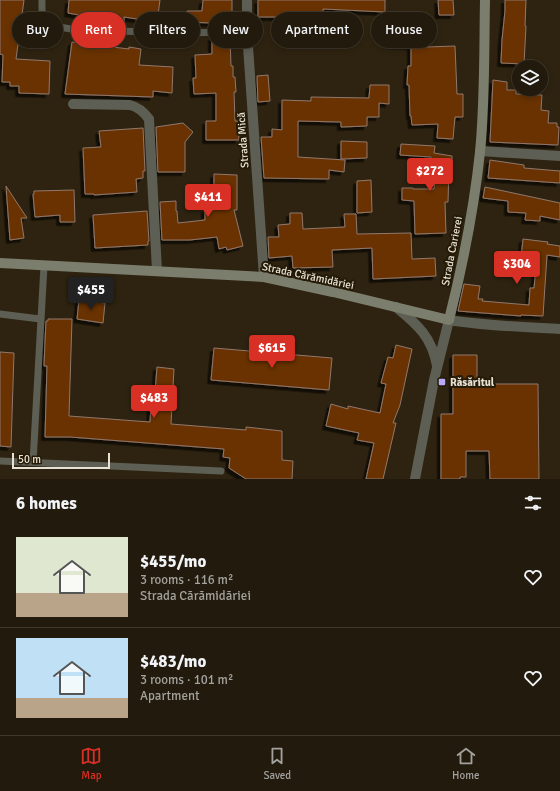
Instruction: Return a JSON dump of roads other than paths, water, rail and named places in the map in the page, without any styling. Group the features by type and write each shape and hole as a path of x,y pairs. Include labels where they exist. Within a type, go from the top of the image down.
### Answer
{"street":[{"name":"Strada Mică","path":"246,0 246,12"},
{"name":"Strada Carierei","path":"415,479 437,368 450,320 474,201 483,106 485,0"},
{"name":"Strada Mică","path":"248,48 264,277"},
{"path":"73,104 130,105 135,106 145,113 149,119 157,271"},
{"path":"480,150 560,156"},
{"name":"Strada Cărămidăriei","path":"0,263 264,277 450,320 468,323 560,329"},
{"path":"396,307 412,320 426,337 432,348 437,368"}],"lane":[{"path":"42,0 42,14 47,25 72,29 170,33 208,33"},
{"path":"33,462 44,266"},
{"path":"0,314 40,319"},
{"path":"0,462 33,462 221,471"}],"place":[{"name":"Răsăritul","path":"442,382"}]}
